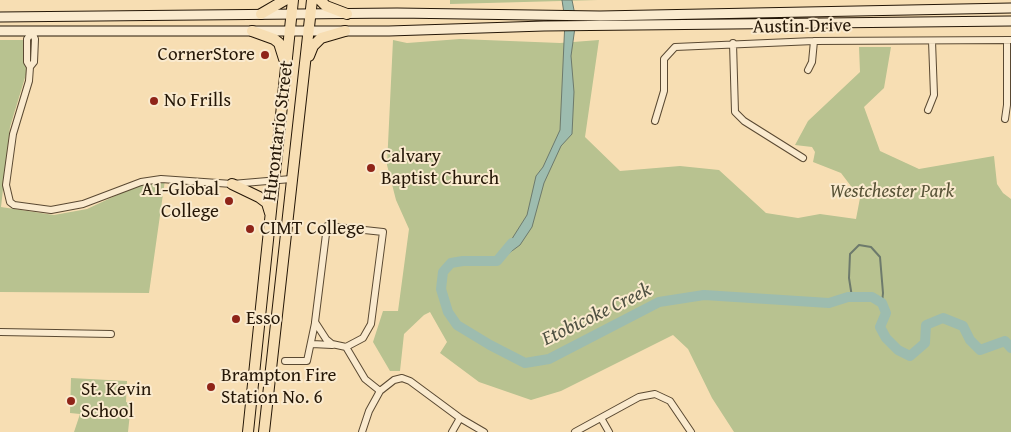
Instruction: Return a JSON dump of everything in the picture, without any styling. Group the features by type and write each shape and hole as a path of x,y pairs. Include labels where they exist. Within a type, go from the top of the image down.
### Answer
{"main road":[{"path":"261,14 285,0"},
{"name":"Hurontario Street","path":"248,432 293,0"},
{"name":"Hurontario Street","path":"264,432 312,0"},
{"path":"320,0 326,6 347,14"},
{"path":"0,17 153,17 261,14 600,16 1011,8"},
{"path":"32,17 32,32"},
{"path":"133,32 143,27 153,17"},
{"path":"0,31 345,31 544,26 1011,21"},
{"path":"252,31 267,35 279,43 284,54 286,70"},
{"path":"304,68 316,42 321,38 345,31"},
{"path":"232,184 267,203 270,214"}],"street":[{"path":"32,32 36,39 34,62 30,68 29,81 13,134 6,185 7,194 14,205 51,210 83,204 141,182 161,179 232,184 274,182 291,179"},
{"path":"1005,119 1009,40"},
{"name":"Austin Drive","path":"655,122 664,90 664,59 670,50 682,45 814,41 1009,40"},
{"path":"808,70 812,62 814,41"},
{"path":"928,110 934,95 932,41"},
{"path":"733,43 735,112 744,121 804,158"},
{"path":"285,361 307,362 312,344 327,226 383,232 371,324 363,338 346,347 312,344"},
{"path":"315,322 326,339 339,346"},
{"path":"0,332 111,334"},
{"path":"346,347 365,379 380,391"},
{"path":"362,432 369,411 380,391 394,380 406,379 460,418 484,432"},
{"path":"575,432 639,397 655,394 670,401 691,432"},
{"path":"452,432 460,418"},
{"path":"601,418 609,432"}],"green space":[{"path":"450,0 598,0 450,4"},
{"name":"Westchester Park","path":"460,39 560,43 599,40 585,137 620,171 680,166 719,170 766,213 798,218 820,214 856,219 860,198 841,173 813,162 815,152 812,147 795,145 808,121 860,72 859,47 891,47 884,88 864,107 880,151 919,169 994,156 997,184 1003,193 1011,199 1011,432 734,432 712,398 688,349 673,335 561,391 531,400 479,382 440,353 447,342 430,312 424,315 404,334 400,371 390,371 373,342 383,311 398,311 409,229 396,200 387,165 393,40 407,43"},
{"path":"0,40 28,40 27,71 10,127 1,207 54,215 87,209 145,182 165,180 149,293 0,292"},
{"path":"71,378 127,381 126,402 131,404 128,432 74,432 80,414 70,413"}],"shaded area":[{"path":"562,0 572,0 576,20 571,56 574,92 572,134 561,146 544,183 532,227 520,245 505,256 503,253 527,215 536,176 543,167 560,130 565,20"}],"waterway":[{"name":"Etobicoke Creek","path":"512,243 497,261 451,263 443,272 441,289 448,312 457,325 525,363 549,359 659,302 704,295 829,303 848,297 872,297 882,303 886,313 880,327 886,338 898,350 910,356 925,343 926,325 943,318 963,326 970,340 980,350 1005,341 1011,348"},
{"path":"852,297 849,278 850,254 859,245 871,247 880,257 882,303"}],"place":[{"name":"CornerStore","path":"265,55"},
{"name":"No Frills","path":"154,101"},
{"name":"Calvary Baptist Church","path":"371,168"},
{"name":"A1-Global College","path":"229,201"},
{"name":"CIMT College","path":"250,229"},
{"name":"Esso","path":"236,319"},
{"name":"Brampton Fire Station No. 6","path":"211,387"},
{"name":"St. Kevin School","path":"71,401"}]}
